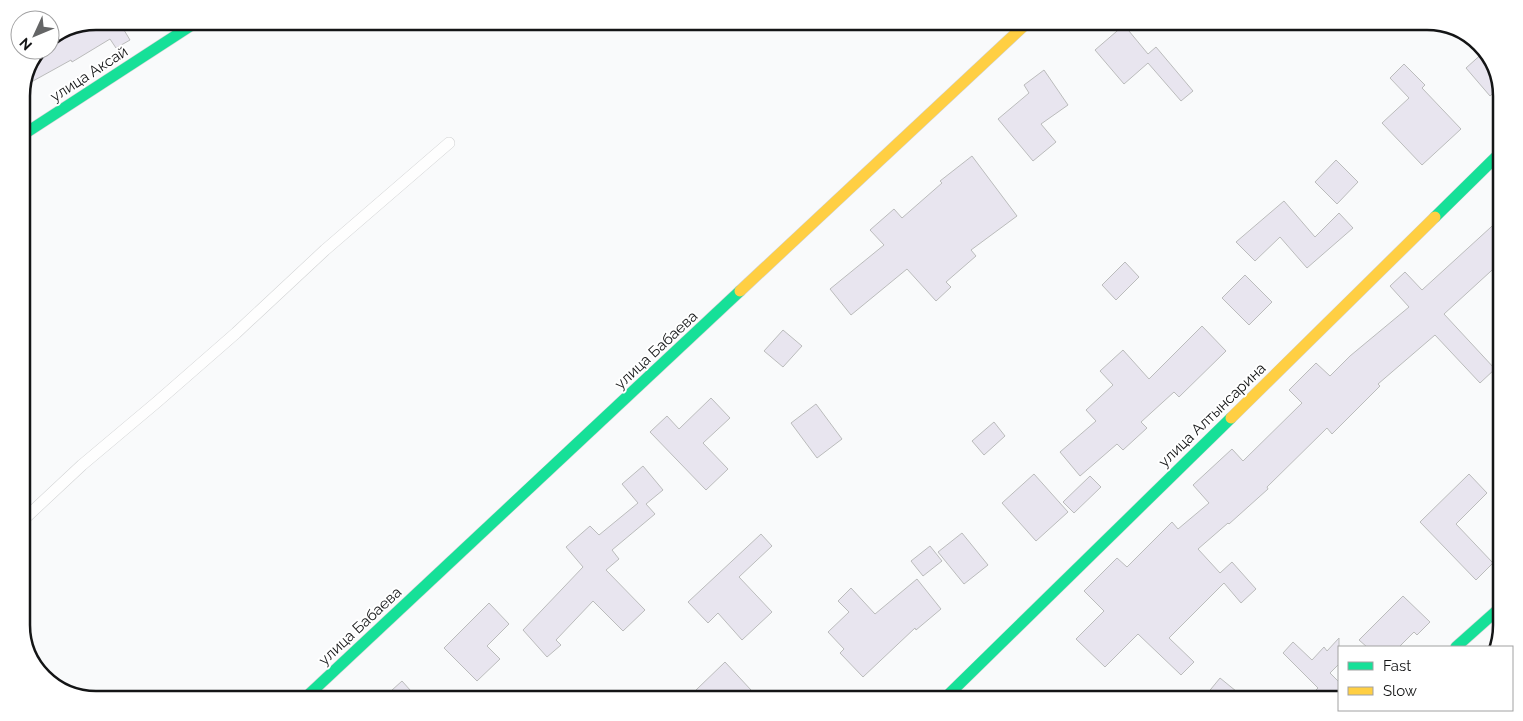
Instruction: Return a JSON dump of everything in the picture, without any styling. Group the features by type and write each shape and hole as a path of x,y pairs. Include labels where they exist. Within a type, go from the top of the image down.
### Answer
{"street":[{"name":"улица Аксай","path":"30,130 184,30"},
{"name":"улица Бабаева","path":"313,691 1020,30"},
{"name":"улица Алтынсарина","path":"952,691 1493,160"},
{"path":"1457,646 1493,614"}],"lane":[{"path":"30,514 82,465 164,396 325,250 449,144"}],"building":[{"path":"96,30 124,30 130,40 116,48 110,39 72,62 71,60 32,82 41,60 60,60 60,41 75,34"},
{"path":"1118,30 1128,30 1148,54 1156,47 1193,91 1181,101 1148,63 1124,84 1095,50"},
{"path":"1479,56 1492,83 1493,93 1490,96 1466,68"},
{"path":"1404,64 1425,85 1422,88 1461,129 1422,165 1382,123 1409,98 1390,78"},
{"path":"1044,70 1068,105 1041,124 1056,142 1033,161 998,119 1029,93 1024,85"},
{"path":"972,156 1017,216 971,250 976,256 946,282 951,287 936,301 907,269 851,315 830,289 884,245 870,230 894,209 902,218 942,183 940,181"},
{"path":"1336,160 1358,182 1337,204 1315,182"},
{"path":"1284,201 1315,237 1339,213 1353,228 1307,268 1280,237 1255,261 1236,242"},
{"path":"1493,225 1493,269 1444,314 1493,367 1493,371 1480,383 1435,335 1378,384 1380,386 1332,434 1327,428 1267,487 1268,489 1198,549 1220,573 1232,562 1256,589 1241,603 1224,583 1169,638 1194,662 1181,675 1138,634 1105,667 1076,639 1104,611 1084,591 1117,558 1127,567 1172,522 1178,529 1209,503 1193,485 1232,449 1243,461 1302,403 1289,390 1316,363 1330,376 1350,356 1409,307 1390,286 1405,272 1422,290"},
{"path":"1125,262 1139,277 1116,300 1102,285"},
{"path":"1245,275 1272,302 1249,325 1222,298"},
{"path":"1202,326 1226,351 1179,397 1174,392 1141,422 1147,428 1123,450 1117,444 1080,476 1060,452 1096,421 1086,410 1113,385 1100,371 1123,350 1149,379"},
{"path":"783,330 802,346 783,367 764,351"},
{"path":"711,398 730,418 703,443 728,469 706,490 650,432 667,416 679,429"},
{"path":"816,404 842,439 817,458 791,423"},
{"path":"994,422 1005,436 984,455 972,441"},
{"path":"643,466 663,490 646,504 655,514 612,550 619,559 606,570 645,610 623,631 593,601 556,640 561,645 547,657 523,630 583,567 566,547 590,526 599,535 638,503 622,484"},
{"path":"1034,474 1068,512 1036,541 1002,503"},
{"path":"1469,474 1487,493 1456,524 1493,563 1476,580 1420,522"},
{"path":"1090,476 1101,487 1074,513 1063,502"},
{"path":"962,533 988,565 964,584 938,552"},
{"path":"761,534 772,546 739,577 772,612 742,640 718,613 708,623 688,602"},
{"path":"930,546 942,561 923,576 911,561"},
{"path":"917,579 941,609 916,630 915,628 863,677 840,653 844,649 828,632 849,612 838,601 851,588 875,614"},
{"path":"1403,596 1430,622 1417,635 1414,632 1400,646 1366,646 1359,640"},
{"path":"489,603 509,624 487,646 500,659 477,681 444,648"},
{"path":"1339,638 1338,665 1330,673 1338,681 1338,691 1315,691 1318,688 1283,653 1293,642 1312,660 1324,647 1327,651"},
{"path":"725,662 751,690 697,691"},
{"path":"1220,678 1236,691 1209,691"},
{"path":"402,681 411,691 391,691"}],"traffic: fast":[{"path":"30,130 184,30"},
{"path":"1435,217 1493,160"},
{"path":"313,691 740,291"},
{"path":"952,691 1231,418"},
{"path":"1457,646 1493,614"}],"traffic: slow":[{"path":"740,291 1019,30"},
{"path":"1231,418 1435,217"}]}
